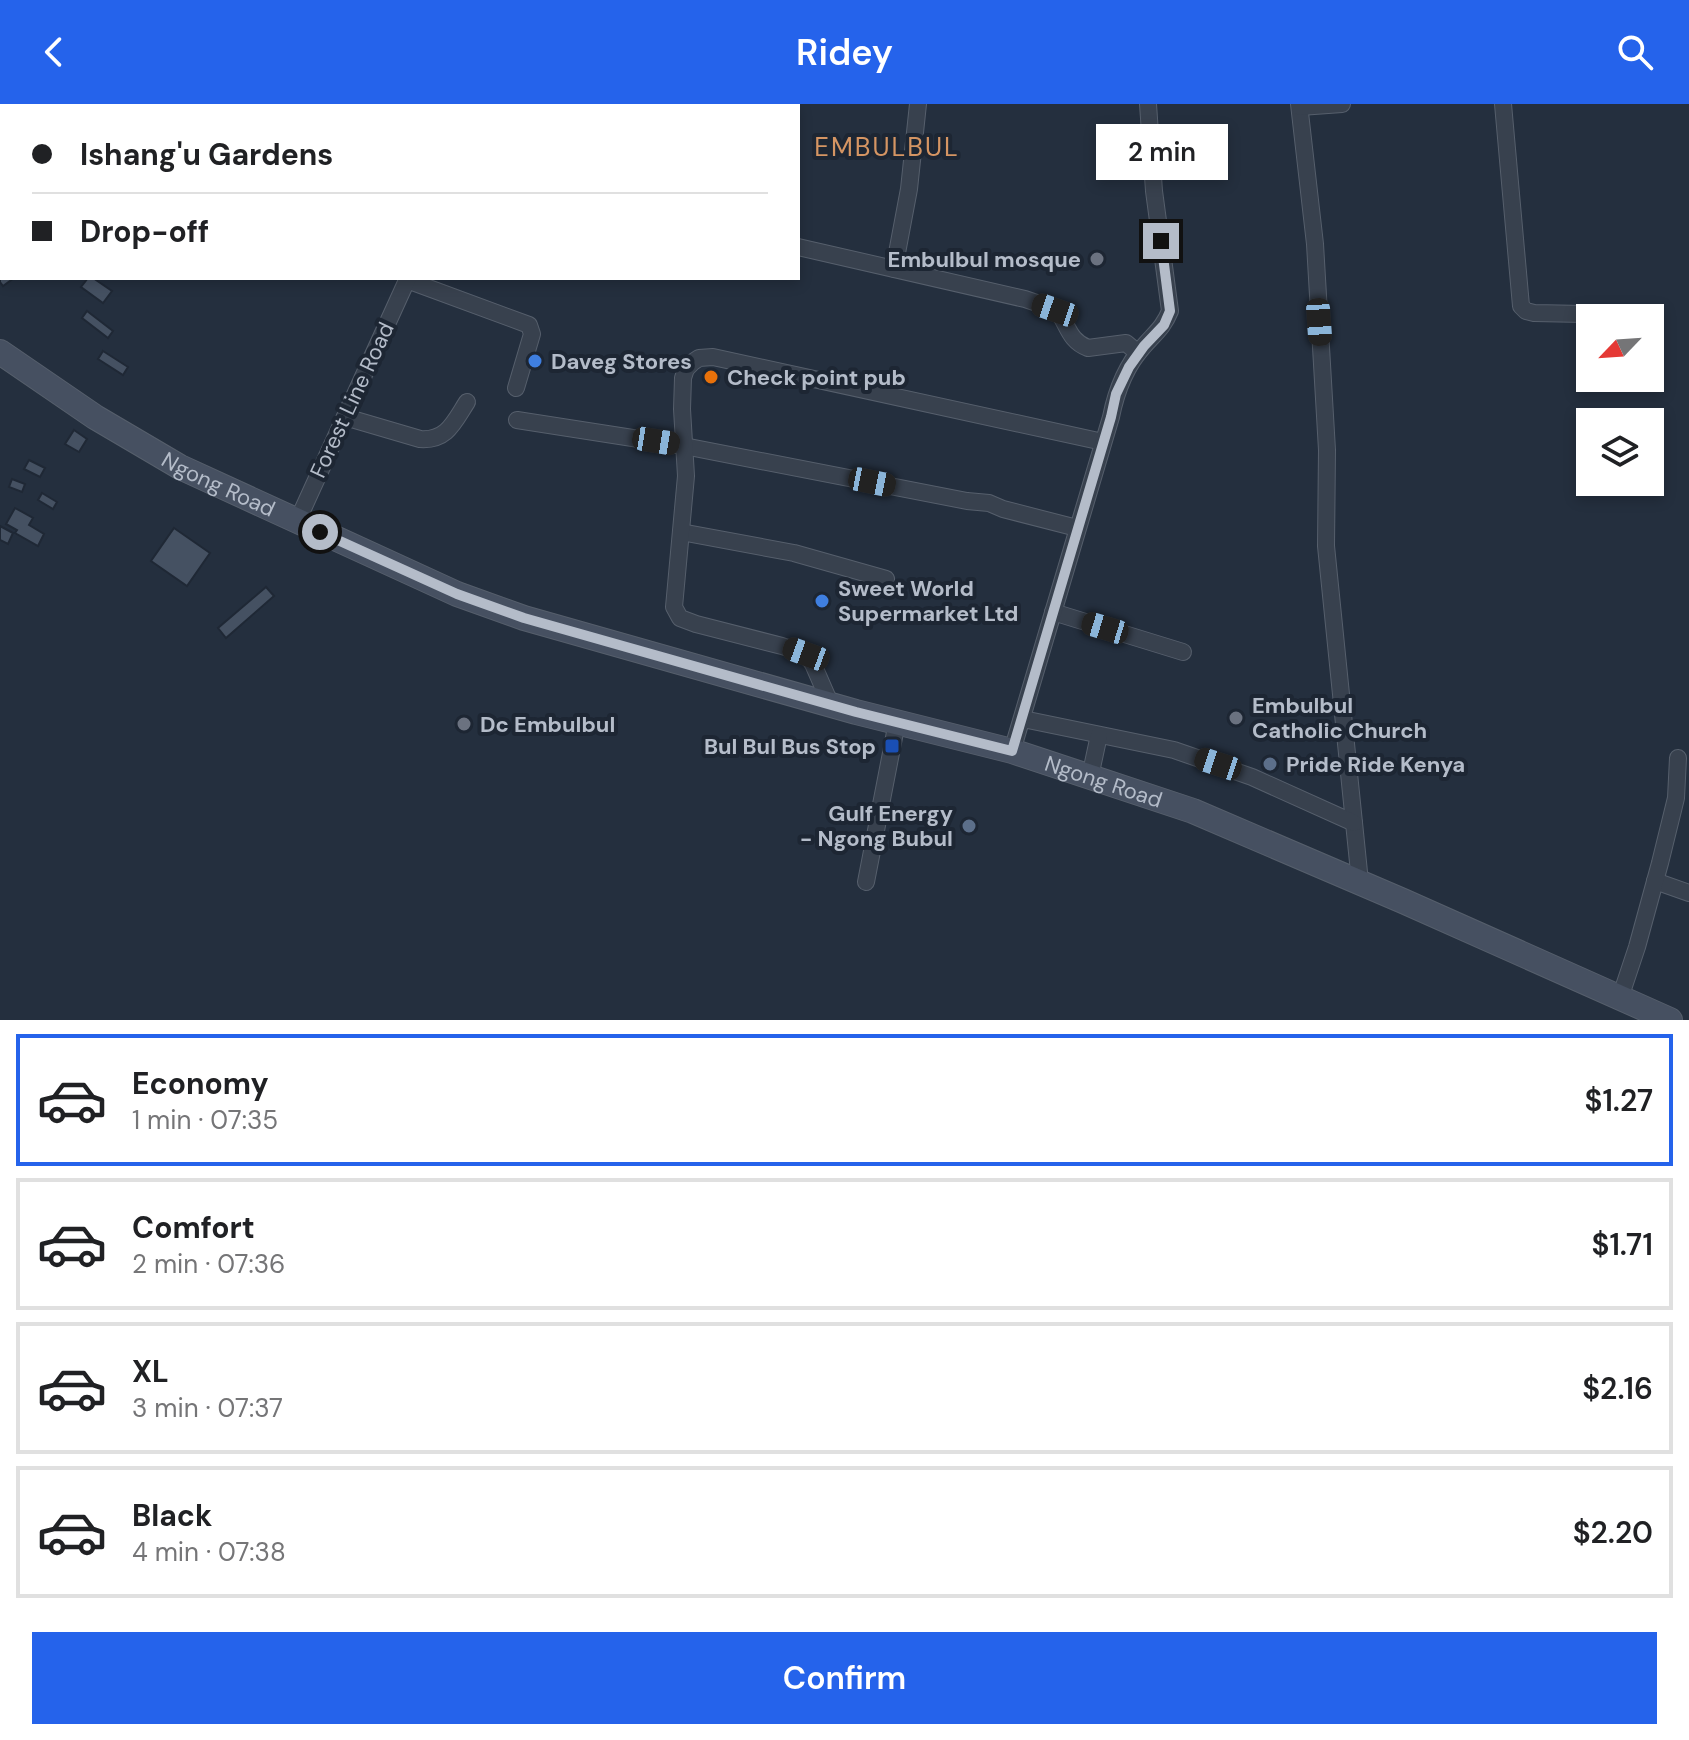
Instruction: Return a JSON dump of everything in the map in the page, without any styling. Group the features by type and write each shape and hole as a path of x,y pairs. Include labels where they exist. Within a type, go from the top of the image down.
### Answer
{"main road":[{"name":"Ngong Road","path":"0,352 67,399 160,456 457,594 509,613 897,722 1012,751 1193,811 1670,1020"}],"street":[{"path":"894,269 909,189 918,104"},
{"path":"1012,751 1116,394 1138,353 1164,325 1170,311 1154,191 1148,104"},
{"path":"1342,104 1299,105 1315,244 1327,450 1326,546 1360,882"},
{"path":"1503,104 1521,306 1534,313 1576,314"},
{"path":"800,247 1025,299 1057,310 1072,337 1082,346 1091,348 1126,343 1138,353"},
{"name":"Forest Line Road","path":"297,522 407,280"},
{"path":"410,280 529,325 532,334 516,388"},
{"path":"830,703 806,654 696,624 680,618 674,607 686,476 682,409 685,372 689,366 699,358 713,357 1103,442"},
{"path":"345,417 432,440 442,436 467,402"},
{"path":"517,420 684,446 989,503 1077,528"},
{"path":"681,532 794,553 886,579"},
{"path":"1053,612 1183,652"},
{"path":"1023,719 1174,750 1252,777 1354,823"},
{"path":"866,882 897,722"},
{"path":"1090,777 1099,735"},
{"path":"1620,998 1637,947 1676,798 1678,758"},
{"path":"1655,881 1689,893"}],"building":[{"path":"86,280 96,280 112,291 103,303 81,287"},
{"path":"87,311 113,331 108,338 82,318"},
{"path":"103,351 128,367 123,375 98,359"},
{"path":"74,430 87,439 79,452 65,444"},
{"path":"29,460 45,468 40,477 24,469"},
{"path":"12,479 25,484 22,492 9,487"},
{"path":"42,493 57,502 53,509 38,500"},
{"path":"15,508 33,518 29,525 44,534 38,546 6,524"},
{"path":"0,526 13,533 8,544 0,540"},
{"path":"174,528 210,553 187,586 151,561"},
{"path":"266,587 274,596 226,638 218,628"}],"place":[{"name":"Embulbul mosque","path":"1097,259"},
{"name":"Daveg Stores","path":"535,361"},
{"name":"Check point pub","path":"711,377"},
{"name":"Sweet World Supermarket Ltd","path":"822,601"},
{"name":"Embulbul Catholic Church","path":"1236,718"},
{"name":"Dc Embulbul","path":"464,724"},
{"name":"Bul Bul Bus Stop","path":"892,746"},
{"name":"Pride Ride Kenya","path":"1270,764"},
{"name":"Gulf Energy - Ngong Bubul","path":"969,826"}],"district":[{"name":"EMBULBUL","path":"887,147"}],"route":[{"path":"320,532 457,594 524,618 856,712 1012,751 1116,394 1134,359 1164,325 1170,311 1161,241"}]}
